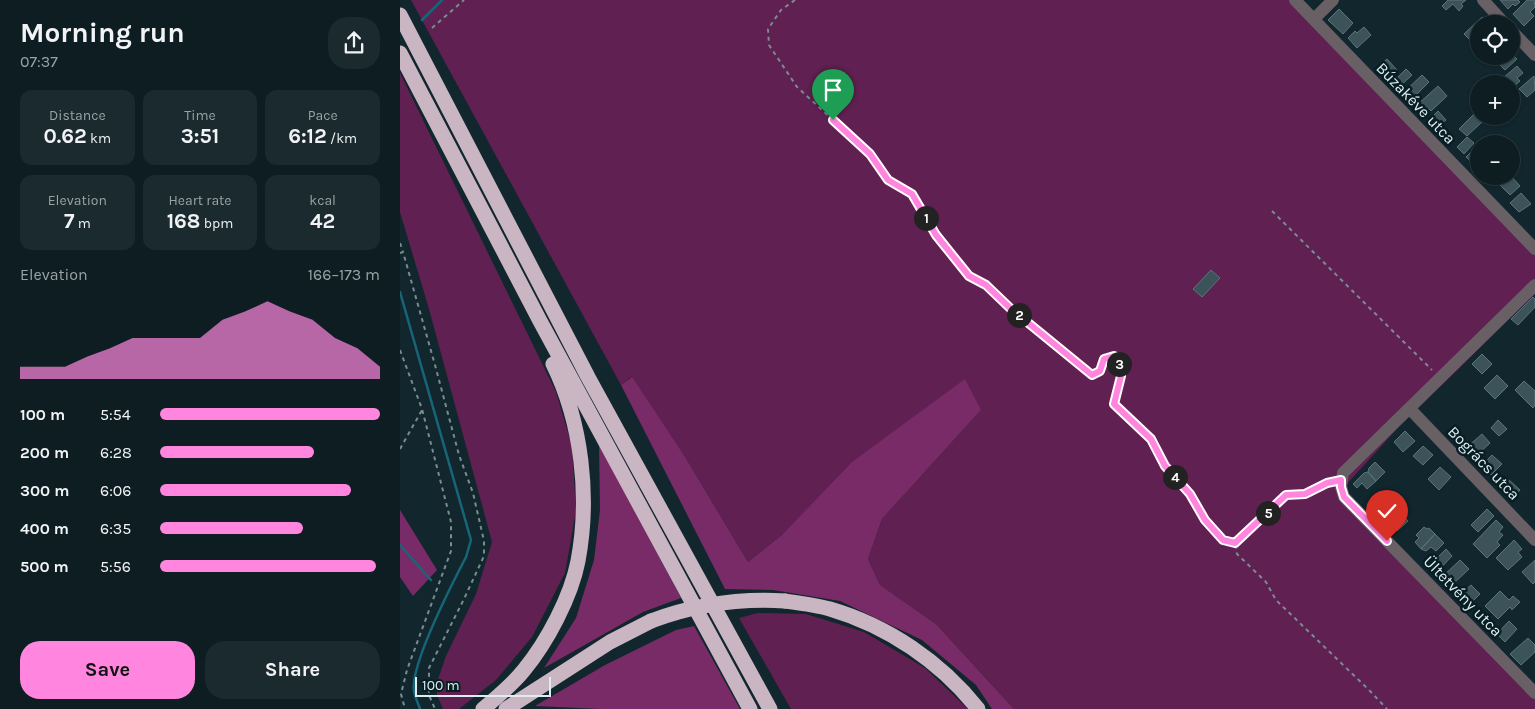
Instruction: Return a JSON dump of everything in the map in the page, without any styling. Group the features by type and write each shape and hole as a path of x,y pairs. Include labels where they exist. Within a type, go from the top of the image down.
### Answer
{"highway":[{"path":"400,16 588,377 770,709"},
{"path":"400,53 511,267 750,709"},
{"path":"483,709 524,670 543,643 569,590 578,562 582,518 583,488 574,420 556,372 527,313 511,267"},
{"path":"508,707 610,642 651,621 696,607 762,599 813,605 838,611 870,624 893,636 945,673 959,686 978,709"}],"street":[{"name":"Búzakéve utca","path":"1295,0 1535,249"},
{"path":"1314,19 1333,0"},
{"path":"1483,0 1497,15"},
{"path":"1520,39 1535,55"},
{"path":"1342,477 1535,285"},
{"name":"Bogrács utca","path":"1410,409 1535,540"},
{"name":"Ültetvény utca","path":"1342,477 1341,487 1344,497 1535,693"}],"path":[{"path":"432,28 464,0"},
{"path":"795,0 781,10 768,29 769,45 797,86 870,154 888,180 912,194 936,235 969,276 986,285 1010,308 1092,375 1100,371 1104,359 1114,356 1118,358 1121,376 1114,404 1151,439 1165,466 1190,494 1205,520 1223,540 1235,543"},
{"path":"1272,211 1441,379"},
{"path":"400,243 459,455 473,493 484,541 484,556 430,668 430,695 435,709"},
{"path":"400,350 422,410 451,522 451,551 407,670 401,694 405,709"},
{"path":"400,449 422,410"},
{"path":"1235,543 1286,495 1305,494 1342,477"},
{"path":"1235,543 1237,554 1266,582 1276,600 1370,690 1387,709"}],"shaded area":[{"path":"411,0 1302,0 1470,174 1470,185 1480,185 1535,242 1535,294 1398,428 1345,486 1348,494 1535,685 1535,709 1014,709 936,624 880,585 868,559 882,519 981,410 783,534 748,562 684,455 631,377 621,385"},
{"path":"400,73 556,392 572,446 576,511 565,573 532,637 496,680 459,709 443,709 437,695 437,682 446,656 476,594 492,542 429,309 400,212"},
{"path":"632,377 684,455 748,562 783,534 852,462 965,379 981,410 882,519 868,559 880,585 936,624 1014,709 992,709 976,685 922,640 840,601 773,590 725,589 621,385"},
{"path":"599,443 681,598 643,612 544,668 576,618 594,560 600,510"},
{"path":"400,510 437,570 413,596 400,577"},
{"path":"758,613 806,614 864,632 925,668 968,709 791,709 739,618"},
{"path":"694,626 740,709 600,709 535,706 605,665 676,630"}],"building":[{"path":"1448,0 1466,0 1461,4 1463,6 1459,11 1453,4 1446,10 1442,6"},
{"path":"1500,0 1518,0 1520,2 1515,6 1513,4 1508,9"},
{"path":"1527,0 1534,0 1535,7 1530,12 1534,16 1524,26 1520,22 1520,15 1513,14"},
{"path":"1339,9 1353,23 1343,34 1328,20"},
{"path":"1364,27 1371,35 1357,48 1348,38 1355,31 1357,33"},
{"path":"1470,28 1470,40 1464,34"},
{"path":"1387,59 1397,70 1391,76 1389,73 1385,77 1376,68"},
{"path":"1500,65 1510,65 1505,70"},
{"path":"1517,66 1523,73 1520,76 1506,75"},
{"path":"1406,69 1412,75 1398,88 1393,82"},
{"path":"1422,75 1429,82 1410,101 1403,93"},
{"path":"1534,76 1535,90 1527,97 1520,88"},
{"path":"1438,86 1447,96 1431,111 1429,109 1424,113 1417,105"},
{"path":"1438,111 1446,120 1437,127 1430,119"},
{"path":"1470,118 1470,125 1479,125 1467,136 1459,129"},
{"path":"1467,137 1470,140 1470,147 1464,154 1457,147"},
{"path":"1500,185 1519,185 1510,195"},
{"path":"1521,193 1531,204 1519,212 1510,203"},
{"path":"1211,270 1220,278 1202,297 1193,289"},
{"path":"1533,297 1535,299 1535,307 1518,325 1511,319"},
{"path":"1482,354 1492,364 1482,374 1472,364"},
{"path":"1497,375 1508,386 1495,399 1484,388"},
{"path":"1524,381 1535,391 1535,405 1533,408 1515,390"},
{"path":"1498,420 1507,429 1499,436 1491,428"},
{"path":"1405,431 1415,441 1403,452 1394,442"},
{"path":"1482,434 1490,443 1475,457 1466,448"},
{"path":"1423,446 1433,455 1423,465 1413,456"},
{"path":"1492,455 1502,464 1491,475 1481,466"},
{"path":"1375,462 1385,472 1376,481 1368,472"},
{"path":"1440,467 1451,477 1439,490 1428,479"},
{"path":"1368,472 1376,481 1367,489 1362,483 1357,488 1353,484 1364,473"},
{"path":"1508,479 1520,490 1512,499 1500,488"},
{"path":"1487,509 1494,516 1478,532 1471,525"},
{"path":"1399,511 1408,521 1397,531 1388,522"},
{"path":"1496,520 1503,527 1499,532 1503,535 1497,542 1500,545 1487,558 1473,544"},
{"path":"1424,527 1429,528 1435,534 1421,549 1415,542 1419,538 1416,535"},
{"path":"1435,534 1444,543 1436,551 1431,547 1426,551 1421,549"},
{"path":"1514,540 1522,549 1518,552 1522,557 1508,570 1496,558"},
{"path":"1446,549 1452,556 1436,573 1429,566"},
{"path":"1460,560 1469,569 1452,585 1449,582 1445,585 1440,579"},
{"path":"1535,560 1535,582 1533,584 1522,572"},
{"path":"1471,585 1480,594 1470,604 1460,595"},
{"path":"1500,591 1509,600 1513,596 1520,602 1512,610 1510,607 1498,619 1485,606"},
{"path":"1509,621 1517,629 1505,642 1497,634"},
{"path":"1528,638 1535,645 1535,652 1521,665 1510,654"}],"waterway":[{"path":"422,20 442,0"},
{"path":"400,292 471,540 466,557 433,624 418,662 414,691 420,709"},
{"path":"400,545 431,580"}],"route":[{"path":"833,120 870,154 888,180 912,194 936,235 969,276 986,285 1010,308 1092,375 1100,371 1104,359 1114,356 1118,358 1121,376 1114,404 1151,439 1165,466 1190,494 1205,520 1223,540 1235,543 1286,495 1305,494 1327,483 1341,480 1344,497 1387,541"}]}
